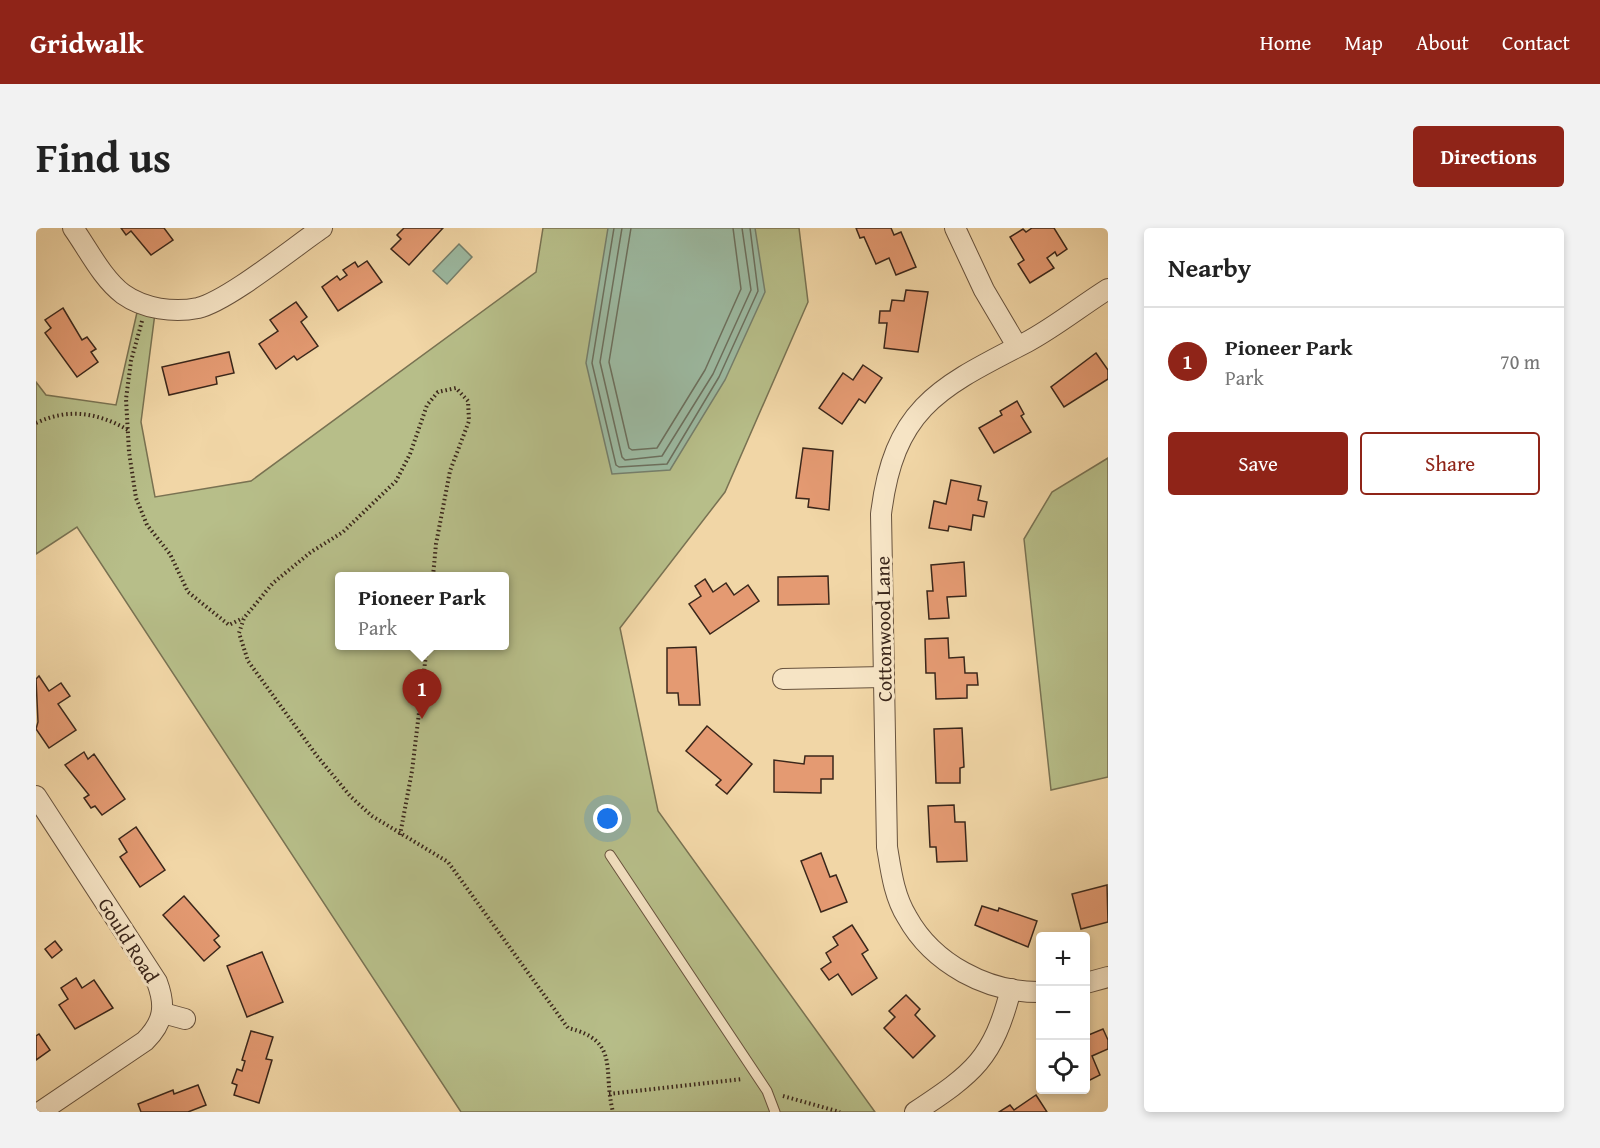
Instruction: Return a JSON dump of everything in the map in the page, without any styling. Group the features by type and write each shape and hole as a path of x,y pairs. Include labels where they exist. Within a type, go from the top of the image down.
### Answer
{"street":[{"path":"73,228 105,275 123,294 147,305 173,311 200,308 224,296 322,228"},
{"path":"955,228 980,282 1017,346"},
{"name":"Cottonwood Lane","path":"1036,992 989,984 956,969 928,946 903,909 893,883 887,847 881,514 885,480 895,447 913,420 936,395 963,375 1017,346 1108,289"},
{"path":"783,679 884,677"},
{"name":"Gould Road","path":"36,796 157,982 163,997 163,1013"},
{"path":"1090,982 1108,976"},
{"path":"915,1112 955,1086 978,1065 996,1039 1011,989"},
{"path":"40,1112 145,1041 157,1029 163,1013 185,1019"}],"lane":[{"path":"610,855 767,1091 775,1112"}],"path":[{"path":"147,305 131,361 126,399 136,498 147,525 170,554 188,591 229,625 244,618"},
{"path":"433,572 436,544 450,471 469,421 468,401 456,388 438,392 427,405 410,454 396,481 343,532 311,552 273,583 244,618 239,633 248,661 351,797 372,816 400,835 448,862 568,1028 590,1033 602,1044 608,1065 609,1094 613,1112"},
{"path":"36,423 56,414 82,412 114,421 128,430"},
{"path":"400,835 412,771 426,650"},
{"path":"609,1094 744,1079 767,1091 840,1112"}],"shaded area":[{"path":"543,228 799,228 808,302 725,492 620,628 658,811 875,1112 461,1112 77,527 36,554 36,382 46,395 116,405 138,308 155,313 141,422 155,497 251,481 536,272"},
{"path":"1108,458 1108,777 1051,790 1024,539 1052,492"}],"water":[{"path":"608,228 755,228 765,292 725,380 670,470 612,474 586,363"},
{"path":"459,244 472,257 447,284 433,271"}],"building":[{"path":"121,228 164,228 173,240 151,255 131,231 126,235"},
{"path":"404,228 443,228 409,265 391,249 401,239 397,235"},
{"path":"856,228 891,228 894,235 901,232 916,267 896,275 889,258 876,264 864,237 860,238"},
{"path":"1032,228 1054,228 1067,249 1057,256 1055,252 1047,258 1054,268 1030,283 1018,264 1024,260 1010,237 1023,229 1026,232"},
{"path":"367,261 382,282 338,311 322,287 337,276 340,280 347,275 343,270 355,262 358,267"},
{"path":"906,290 928,292 918,352 884,348 887,323 879,323 880,311 890,311 892,300 904,301"},
{"path":"296,302 307,317 301,322 318,346 297,360 294,356 276,369 259,344 278,331 270,320"},
{"path":"63,308 82,340 87,337 96,349 91,352 98,362 77,377 45,333 51,328 45,320"},
{"path":"229,352 234,373 216,377 217,384 169,395 162,367"},
{"path":"1096,353 1108,370 1108,379 1064,407 1051,387"},
{"path":"863,365 882,378 865,403 859,399 842,424 819,408 843,373 853,380"},
{"path":"1017,401 1024,414 1021,416 1031,432 994,453 979,428 1002,415 1000,411"},
{"path":"803,448 833,451 829,510 808,507 809,499 796,498"},
{"path":"951,480 981,486 978,500 987,502 984,517 973,515 971,530 949,526 948,531 929,528 934,501 946,504"},
{"path":"964,562 966,596 947,597 949,618 929,619 927,591 933,591 931,565"},
{"path":"828,576 829,604 778,605 778,577"},
{"path":"705,579 713,592 726,583 734,595 748,585 759,601 710,634 689,604 701,596 695,586"},
{"path":"948,638 949,658 964,657 965,673 977,673 978,685 967,685 967,698 936,699 935,673 926,673 925,639"},
{"path":"696,647 700,705 679,705 678,693 667,693 667,648"},
{"path":"39,676 49,691 61,683 70,696 58,704 76,730 49,748 36,729 38,722 36,679"},
{"path":"707,726 752,764 727,794 716,785 721,780 686,751"},
{"path":"962,728 964,767 960,768 960,783 936,783 934,729"},
{"path":"84,752 88,759 94,754 125,799 102,815 95,806 91,808 84,798 89,795 65,765"},
{"path":"805,756 833,756 833,779 821,779 821,793 774,792 774,760 804,764"},
{"path":"954,805 955,822 965,822 967,861 937,862 936,847 930,847 928,806"},
{"path":"136,827 165,870 140,887 120,857 127,852 119,839"},
{"path":"821,853 830,877 836,875 847,902 821,912 801,861"},
{"path":"1107,885 1108,922 1081,929 1072,894"},
{"path":"184,896 219,936 214,940 220,947 204,961 163,915"},
{"path":"982,906 998,911 999,908 1037,921 1028,947 975,925"},
{"path":"852,925 868,950 862,954 877,978 852,995 838,974 829,980 821,969 831,962 826,953 838,945 833,937"},
{"path":"55,941 62,950 52,958 45,949"},
{"path":"262,952 283,1002 247,1017 227,966"},
{"path":"76,978 82,988 94,980 113,1008 75,1029 59,1005 68,999 61,988"},
{"path":"906,995 920,1009 915,1015 935,1036 913,1058 884,1028 895,1017 889,1011"},
{"path":"1103,1029 1108,1040 1108,1049 1092,1056 1100,1075 1090,1080 1090,1040 1090,1034"},
{"path":"251,1031 273,1037 266,1059 272,1060 259,1103 234,1095 237,1085 232,1083 237,1069 242,1071 245,1061 242,1060"},
{"path":"39,1034 50,1050 36,1060 36,1036"},
{"path":"198,1085 206,1105 188,1112 141,1112 138,1104 173,1090 174,1094"},
{"path":"1036,1095 1047,1112 999,1112 1010,1105 1014,1110"}],"place":[{"name":"Pioneer Park","path":"422,719"}]}
